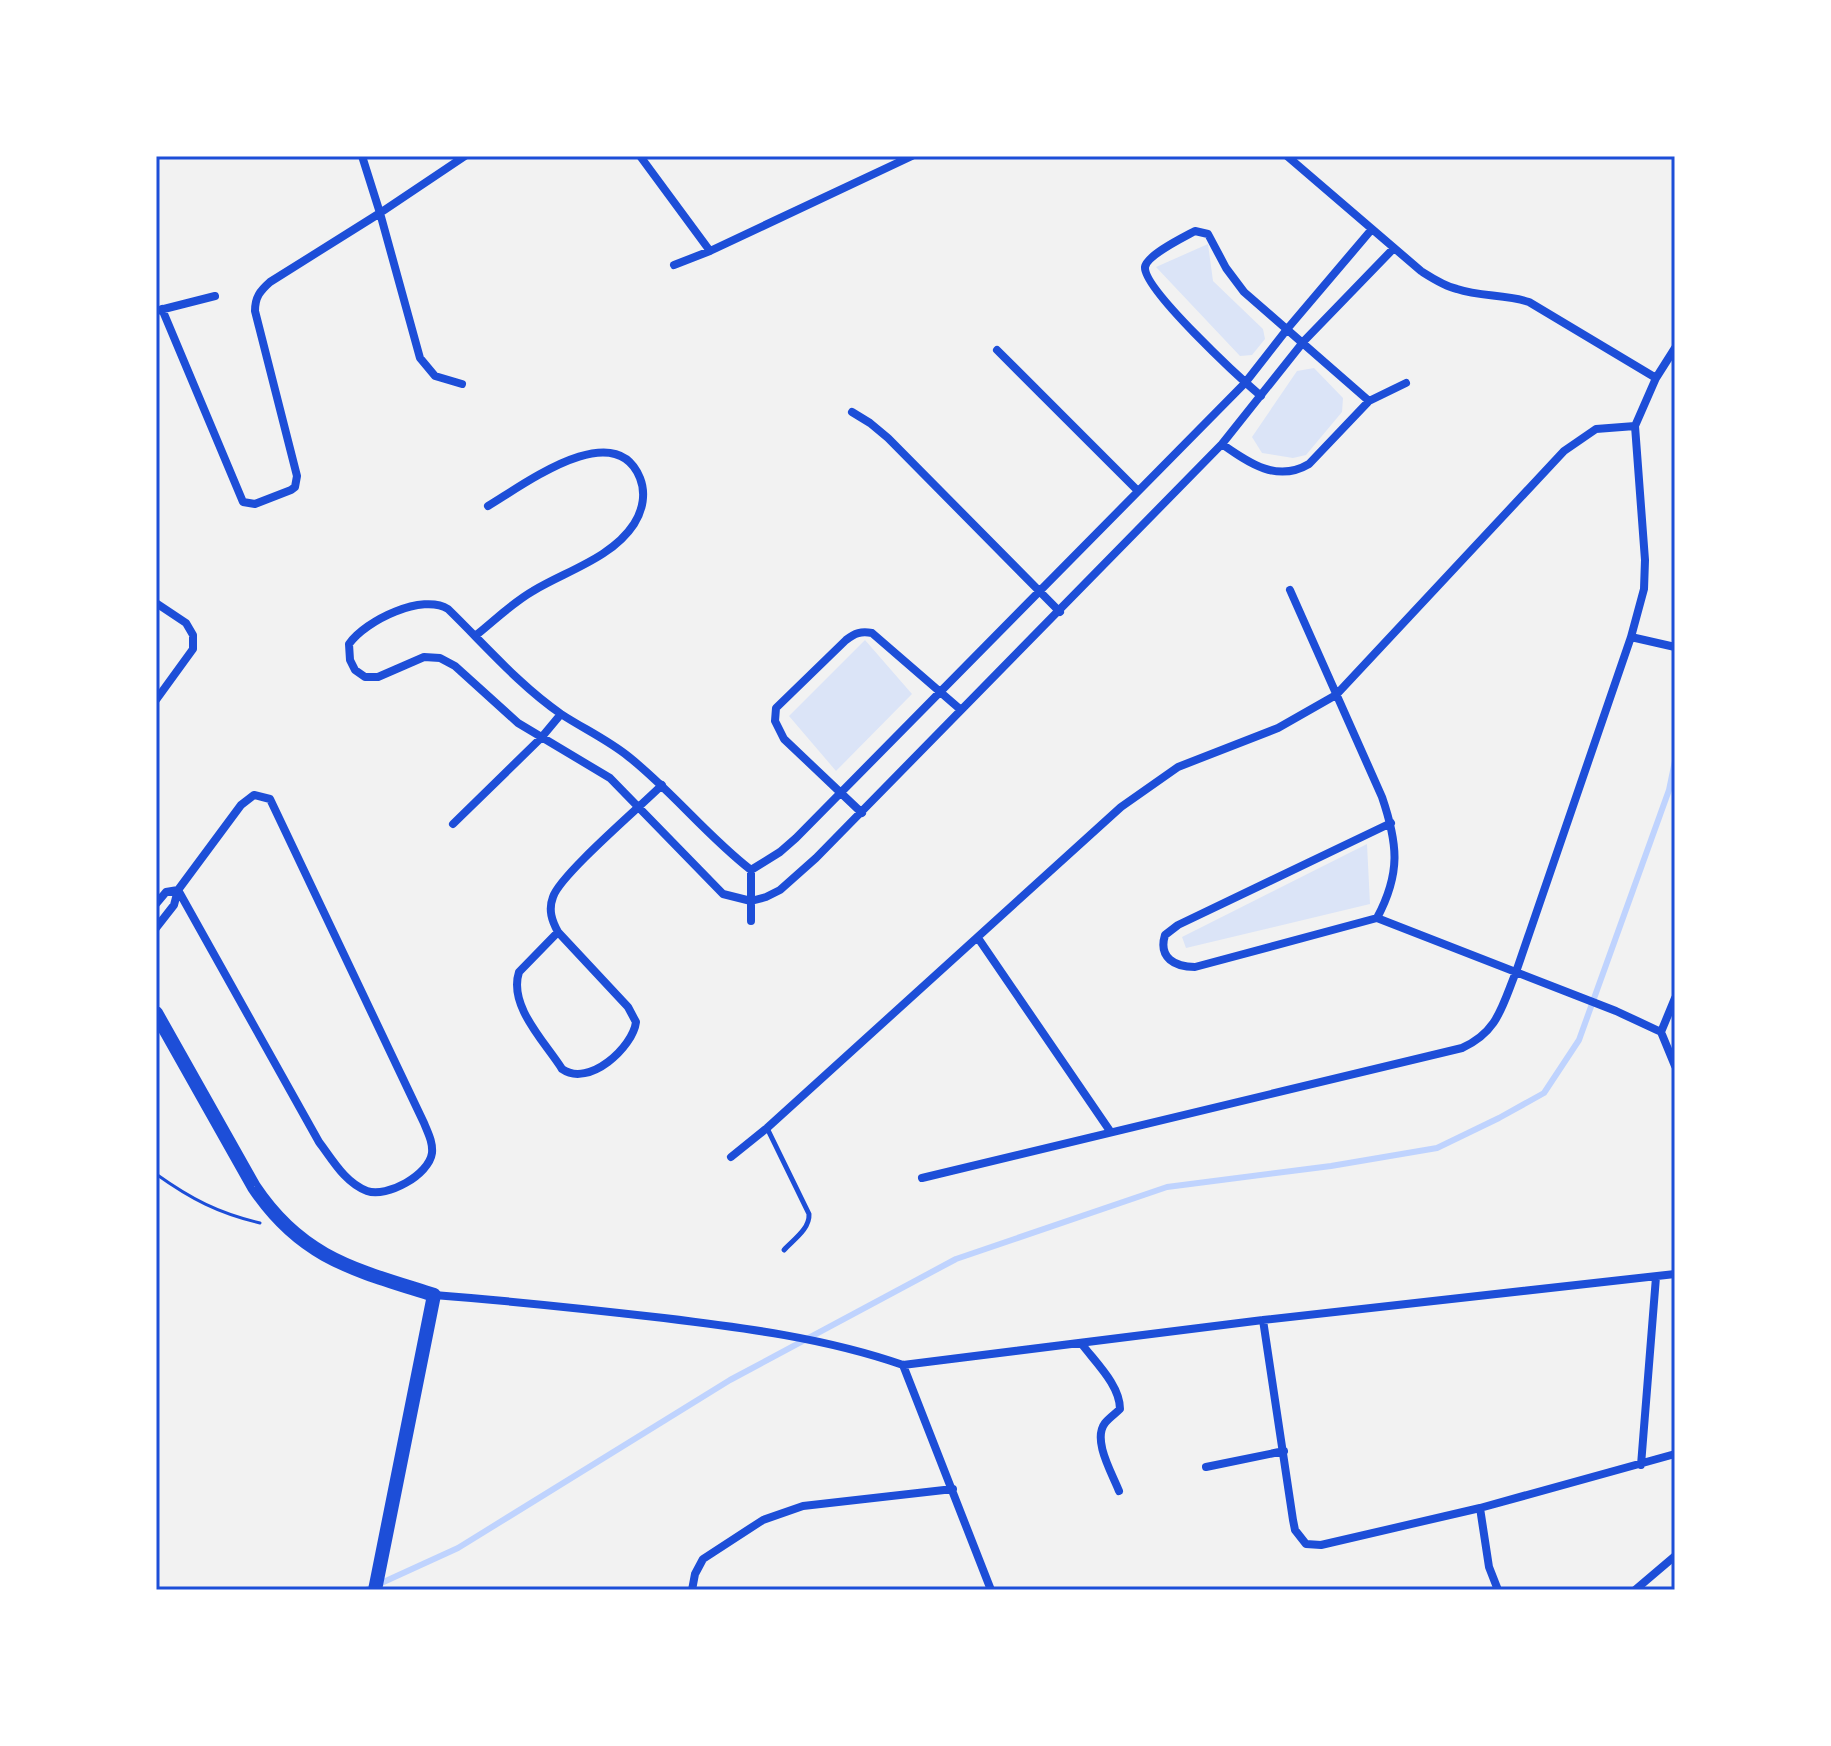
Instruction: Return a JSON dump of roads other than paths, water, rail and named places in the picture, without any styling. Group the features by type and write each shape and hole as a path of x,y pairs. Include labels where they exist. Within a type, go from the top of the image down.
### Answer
{"main road":[{"path":"156,1013 246,1175 269,1210 287,1230 329,1258 434,1295 375,1590"}],"street":[{"path":"362,156 420,358 435,376 462,384"},
{"path":"215,296 159,310 239,496 249,505 295,487 297,476 255,311 255,300 260,290 465,156"},
{"path":"640,156 710,251"},
{"path":"674,265 912,156"},
{"path":"1287,156 1421,271 1456,289 1510,296 1529,302 1656,378"},
{"path":"751,870 780,852 1245,383 1372,229"},
{"path":"1261,396 1168,305 1150,282 1145,267 1149,258 1195,231 1208,234 1235,281 1369,401"},
{"path":"751,870 627,755 561,714 521,682 439,604 419,604 367,627 354,637 348,650 355,670 365,677 378,677 424,657 440,658 455,666 518,723 610,778 723,894 751,901 780,890 862,813 1060,612 1222,444 1304,341 1394,248"},
{"path":"922,1178 1462,1048 1477,1042 1489,1032 1516,972 1631,637 1644,589 1645,560 1635,426 1656,378 1672,361 1675,348"},
{"path":"997,350 1137,490"},
{"path":"1222,444 1258,467 1275,472 1298,471 1309,464 1369,401 1406,383"},
{"path":"852,412 888,438 1060,612"},
{"path":"731,1157 767,1128 1121,807 1178,767 1278,728 1336,695 1564,451 1596,429 1635,426"},
{"path":"475,636 529,593 581,566 616,543 633,526 640,511 643,486 638,473 624,457 609,451 595,451 546,472 488,506"},
{"path":"1290,590 1391,823 1395,867 1392,886 1377,918"},
{"path":"156,603 186,623 193,635 193,649 156,700"},
{"path":"862,813 777,730 776,708 846,640 863,631 872,633 961,710"},
{"path":"1631,637 1675,647"},
{"path":"453,824 541,738 561,714"},
{"path":"558,932 519,972 518,995 521,1008 562,1069 579,1076 604,1065 631,1038 636,1022 628,1007 558,932 551,912 555,891 662,785"},
{"path":"156,928 174,905 178,890 247,798 261,795 270,799 424,1123 431,1141 432,1156 423,1169 386,1191 370,1192 356,1186 343,1174 319,1142 178,890"},
{"path":"1391,823 1178,925 1165,935 1163,946 1169,961 1175,965 1195,967 1377,918 1616,1011 1661,1032 1675,1066"},
{"path":"751,870 751,921"},
{"path":"156,904 166,892 178,890"},
{"path":"978,938 1110,1131"},
{"path":"1661,1032 1675,998"},
{"path":"434,1295 766,1330 903,1365 1263,1320 1675,1274"},
{"path":"1641,1465 1656,1277"},
{"path":"1263,1320 1295,1530 1306,1544 1314,1546 1480,1508 1675,1454"},
{"path":"1081,1343 1114,1388 1120,1404 1120,1409 1105,1423 1101,1432 1119,1491"},
{"path":"903,1365 991,1590"},
{"path":"1206,1467 1284,1451"},
{"path":"692,1590 695,1574 703,1559 743,1531 782,1511 953,1489"},
{"path":"1480,1508 1489,1567 1498,1590"},
{"path":"1635,1590 1675,1556"}],"lane":[{"path":"767,1128 807,1204 810,1221 784,1250"}],"waterway":[{"path":"366,1590 458,1548 730,1380 956,1259 1167,1187 1331,1166 1437,1148 1544,1093 1579,1040 1669,790 1675,761"}]}
